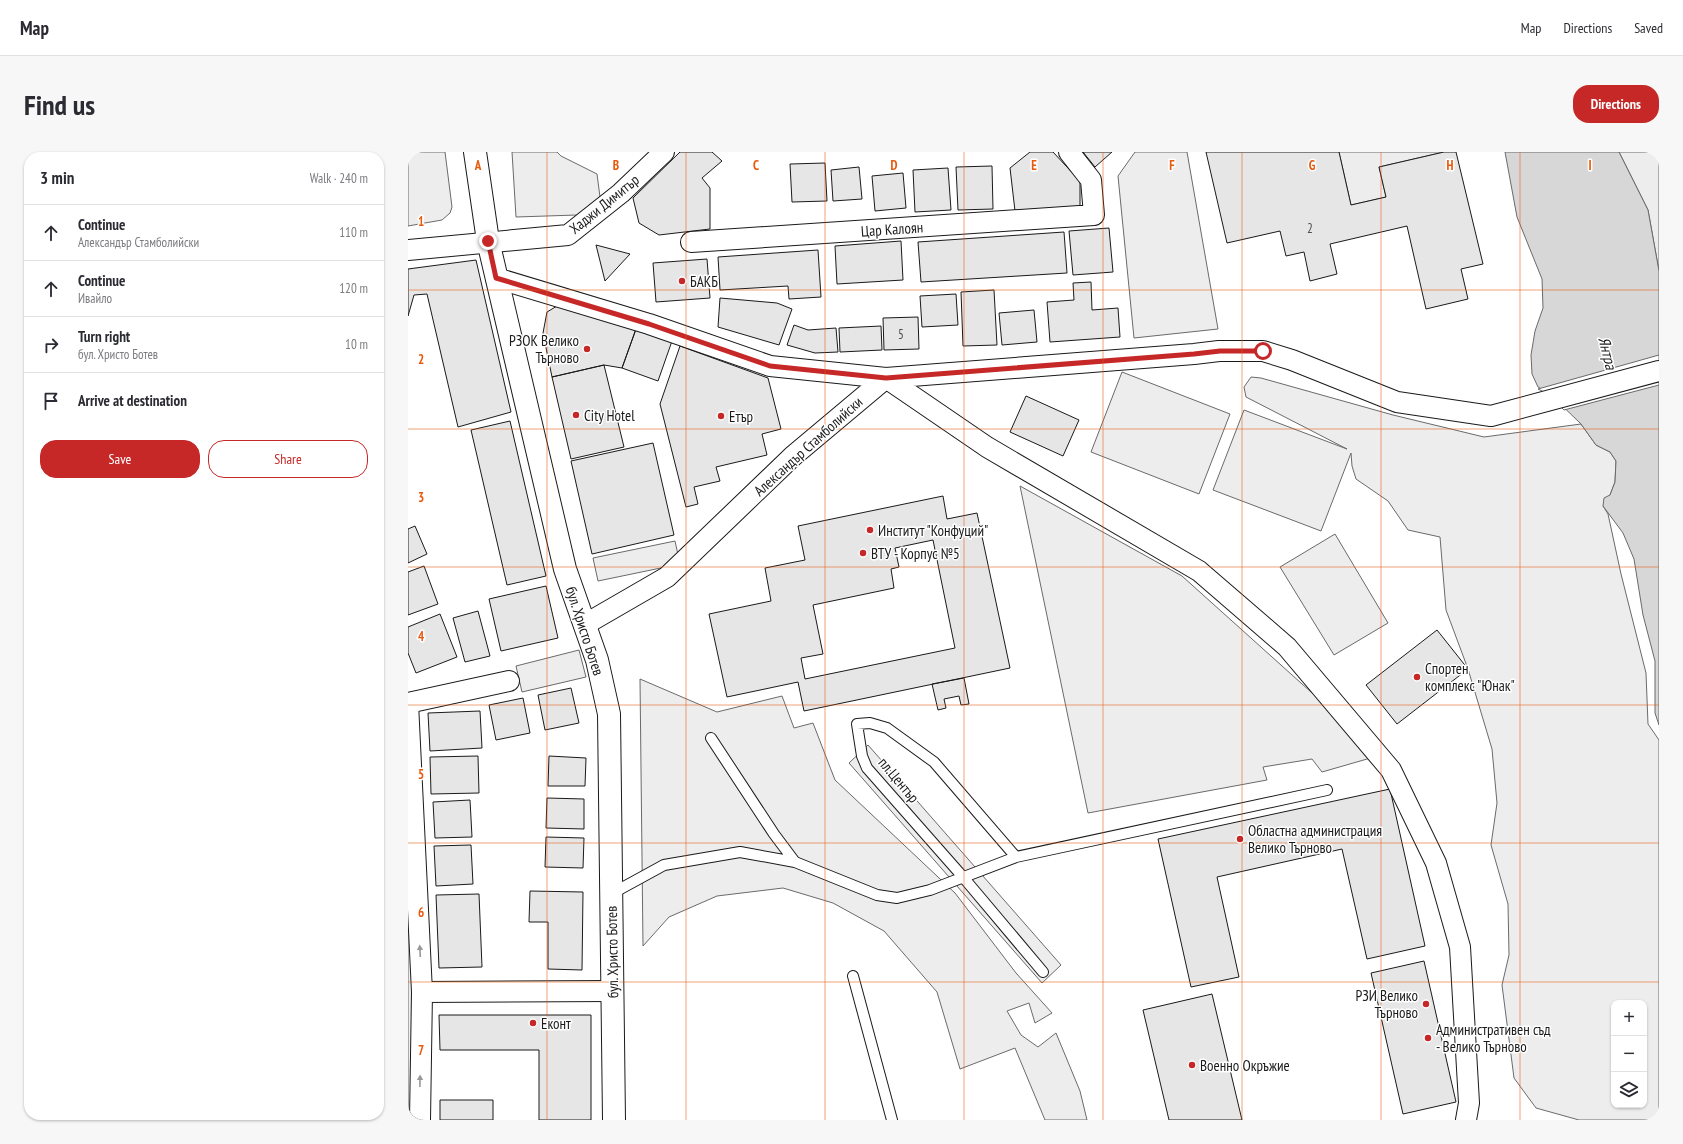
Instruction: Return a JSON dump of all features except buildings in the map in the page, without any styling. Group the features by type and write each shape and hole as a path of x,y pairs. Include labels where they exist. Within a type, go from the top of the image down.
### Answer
{"main road":[{"name":"бул. Христо Ботев","path":"475,152 488,241 565,569 597,660 609,714 614,1120"}],"street":[{"name":"Хаджи Димитър","path":"408,250 488,241 568,235 621,192 664,152"},
{"name":"Цар Калоян","path":"691,242 1094,215 1091,180 1069,152"},
{"path":"496,278 649,324 770,366 886,378 1220,351 1263,351 1292,360 1397,402 1492,416 1659,371"},
{"path":"886,378 987,447 1199,571 1287,647 1391,770 1436,863 1460,947 1469,1103 1466,1120"},
{"name":"Александър Стамболийски","path":"584,625 667,577 793,456 886,378"},
{"path":"420,1120 422,992 408,703 509,681"},
{"path":"422,992 613,991"}],"lane":[{"name":"пл.Център","path":"1016,857 934,762 887,728 870,723 857,724 862,756 867,768 1044,972"},
{"path":"711,738 774,834 795,862"},
{"path":"611,894 664,865 740,852 795,862 877,895 897,898 930,890 1016,857 1327,790"},
{"path":"853,976 892,1120"}],"shaded area":[{"path":"408,152 445,152 452,207 450,213 442,220 408,226"},
{"path":"512,152 557,152 561,156 597,174 600,197 577,215 516,217"},
{"path":"1135,152 1187,152 1218,329 1134,338 1118,176"},
{"path":"1339,152 1444,152 1379,167 1386,197 1351,205"},
{"path":"1619,152 1659,152 1659,271 1648,210"},
{"path":"1122,372 1230,414 1199,494 1091,452"},
{"path":"1251,377 1261,378 1393,415 1484,437 1581,424 1596,445 1610,452 1616,461 1615,482 1610,495 1603,506 1608,514 1621,574 1646,673 1648,724 1659,740 1659,1120 1579,1120 1536,1108 1514,1078 1502,985 1509,955 1508,904 1491,845 1497,803 1492,749 1468,669 1446,610 1440,537 1408,530 1388,501 1356,479 1352,466 1351,453 1321,531 1213,490 1244,410 1347,449 1246,397 1244,387"},
{"path":"1020,486 1182,576 1381,755 1322,772 1312,759 1263,767 1267,780 1088,813"},
{"path":"1335,534 1388,623 1334,655 1280,567"},
{"path":"675,541 680,564 598,581 593,558"},
{"path":"579,650 586,677 522,692 516,666"},
{"path":"640,679 717,712 782,696 794,728 813,723 835,780 955,893 1016,973 1052,1013 1035,1023 1029,1003 1007,1011 1021,1035 1038,1047 1056,1033 1080,1091 1087,1120 1045,1120 1015,1048 960,1069 937,992 884,931 833,903 783,888 717,896 669,917 643,946"},
{"path":"868,745 1061,965 1042,983 849,763"},
{"path":"408,822 416,987 413,1120 408,1120"}],"water":[{"name":"Янтра","path":"1505,152 1619,152 1648,210 1659,271 1659,725 1655,713 1655,661 1643,615 1634,559 1623,533 1603,506 1604,498 1610,495 1615,482 1616,461 1610,452 1596,445 1581,424 1549,393 1538,387 1532,374 1531,355 1535,331 1543,308 1542,279 1517,217"}],"pier":[{"path":"1659,355 1659,385 1564,410 1548,394 1538,389"}],"place":[{"name":"БАКБ","path":"682,281"},
{"name":"РЗОК Велико Търново","path":"587,349"},
{"name":"City Hotel","path":"576,415"},
{"name":"Етър","path":"721,416"},
{"name":"Институт \"Конфуций\"","path":"870,530"},
{"name":"ВТУ - Корпус №5","path":"863,553"},
{"name":"Спортен комплекс \"Юнак\"","path":"1417,677"},
{"name":"Областна администрация Велико Търново","path":"1240,839"},
{"name":"РЗИ Велико Търново","path":"1426,1004"},
{"name":"Еконт","path":"533,1023"},
{"name":"Административен съд - Велико Търново","path":"1428,1038"},
{"name":"Военно Окръжие","path":"1192,1065"}],"route":[{"path":"488,241 496,278 649,324 770,366 886,378 1220,351 1263,351"}]}
